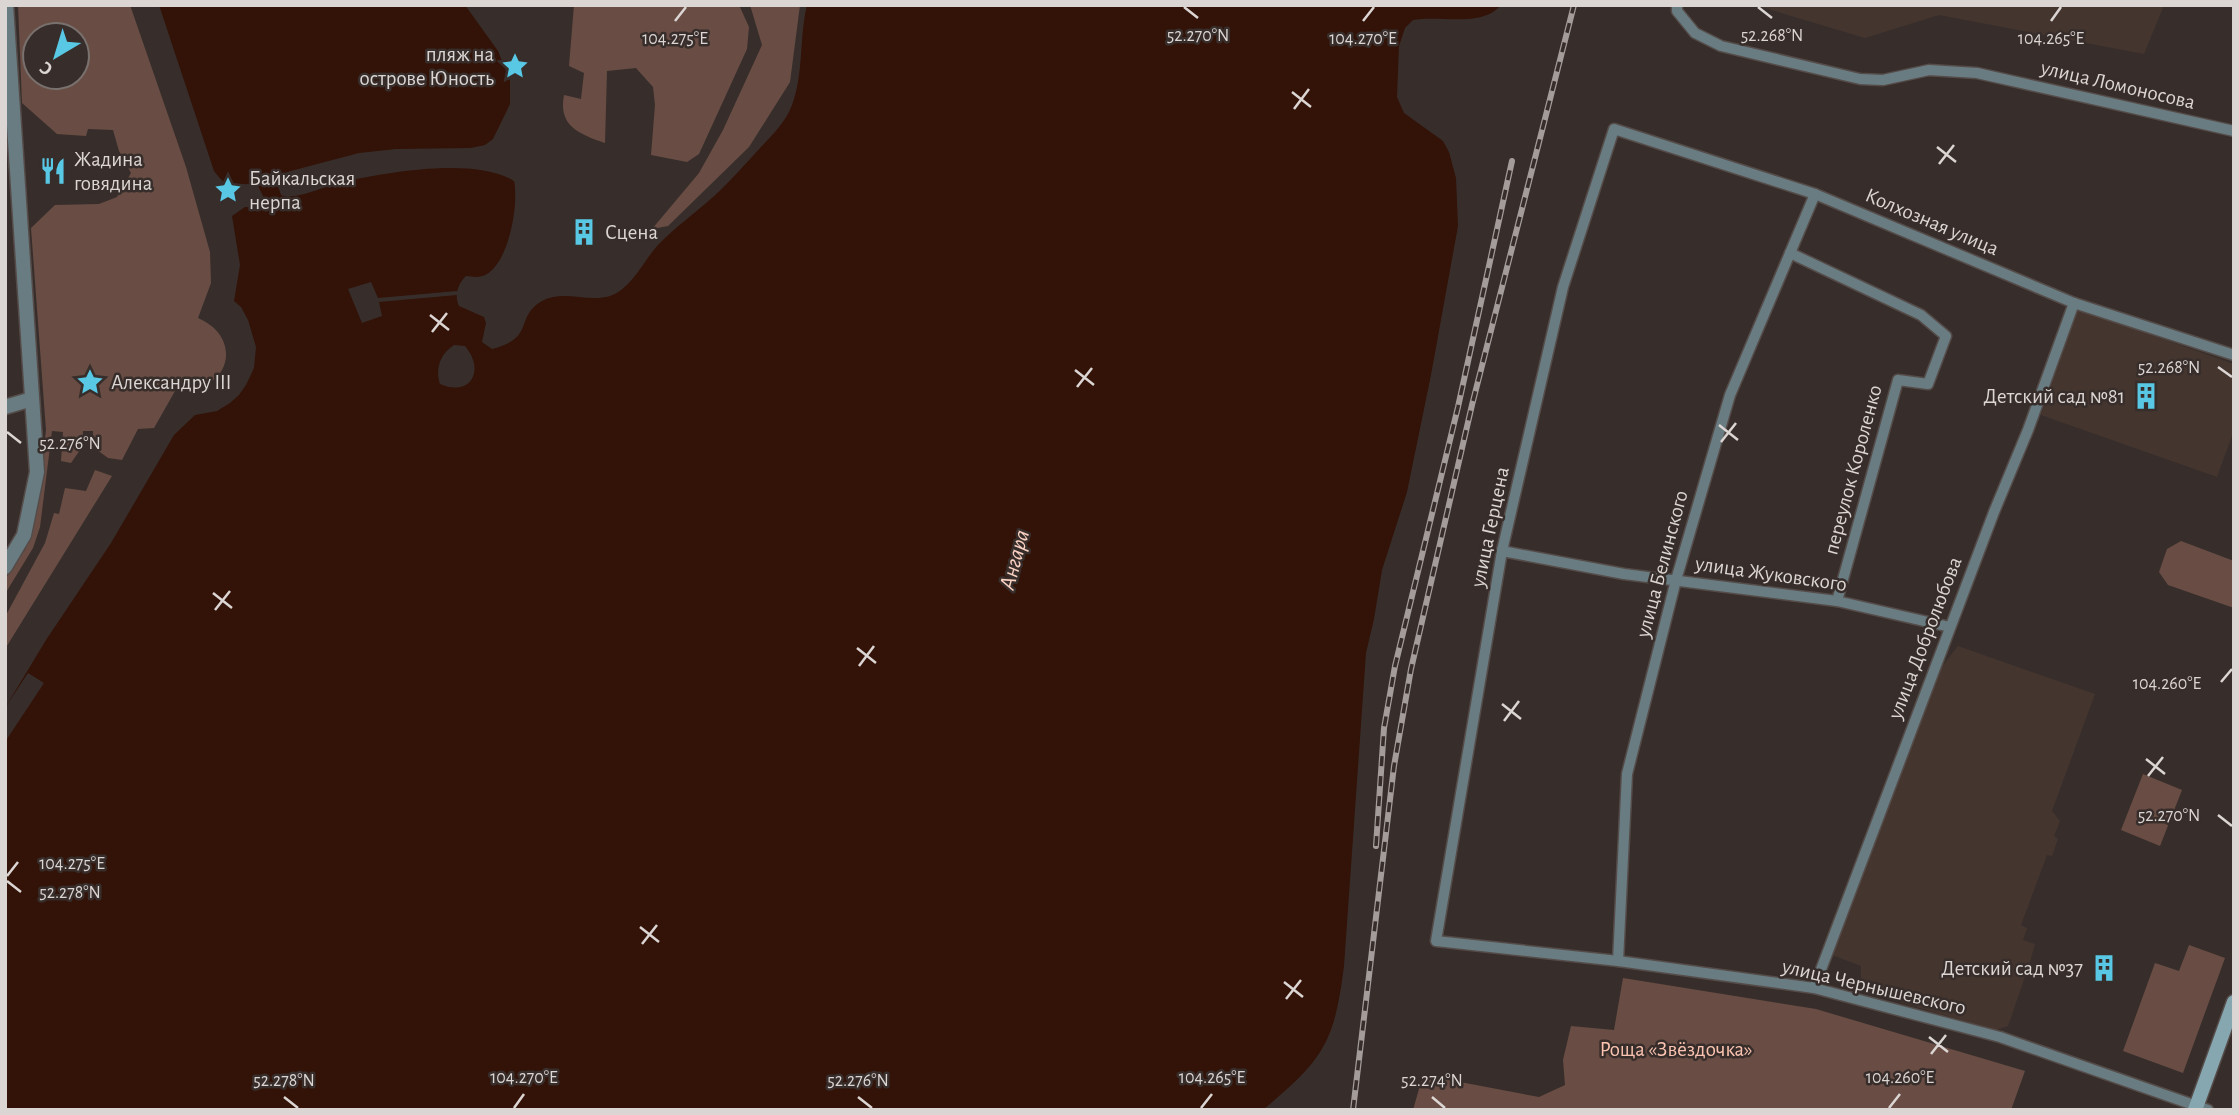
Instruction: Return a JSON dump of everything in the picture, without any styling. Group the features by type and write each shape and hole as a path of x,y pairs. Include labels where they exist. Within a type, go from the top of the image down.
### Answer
{"main road":[{"path":"2200,1108 2234,1002"}],"street":[{"path":"5,567 24,536 37,472 6,5"},
{"name":"улица Ломоносова","path":"1677,8 1695,33 1721,46 1860,79 1884,80 1929,70 1977,73 2234,131"},
{"name":"Колхозная улица","path":"1614,129 1815,194 2074,303 2234,355"},
{"name":"улица Герцена","path":"1436,941 1502,551 1563,287 1614,129"},
{"name":"улица Белинского","path":"1618,961 1627,774 1676,580 1730,395 1815,194"},
{"name":"переулок Короленко","path":"1790,253 1921,315 1946,336 1928,384 1898,380 1837,601"},
{"name":"улица Добролюбова","path":"1814,988 2074,303"},
{"path":"5,407 32,399"},
{"name":"улица Жуковского","path":"1502,551 1624,575 1837,601 1950,627"},
{"name":"улица Чернышевского","path":"1436,941 1618,961 1814,988 2002,1037 2200,1108"}],"shaded area":[{"path":"1755,5 2164,5 2144,54 1939,15 1865,38"},
{"path":"2078,309 2234,364 2234,430 2217,477 2041,415"},
{"path":"1958,646 2095,694 2052,811 2060,821 2054,836 2058,839 2052,856 2047,855 2021,925 2027,928 2023,940 2035,944 2030,962 2008,1026 1996,1030 1861,991 1861,966 1832,955 1941,668"}],"green space":[{"path":"18,5 130,5 186,167 210,252 211,283 198,318 214,328 223,340 226,353 218,376 208,384 195,387 179,384 154,428 138,429 122,460 108,458 93,447 93,431 83,431 82,447 71,463 61,461 63,432 52,431 40,527 33,548 5,594 5,579 25,550 36,514 46,430 31,228 55,205 99,204 117,197 131,173 119,151 113,130 88,129 86,136 57,134 22,103 22,91 91,91 91,21 21,21 21,78"},
{"path":"574,5 739,5 749,27 747,49 699,154 687,162 651,155 655,105 653,87 636,68 607,71 605,143 572,127 564,114 564,95 581,99 584,73 569,66"},
{"path":"750,5 800,5 790,82 749,147 668,226 652,229 699,173 723,130 762,45"},
{"path":"95,470 112,476 5,649 5,617 45,543 54,513 59,514 65,488 86,491"},
{"path":"2181,541 2234,561 2234,608 2168,585 2159,572 2167,549"},
{"path":"2143,774 2182,790 2160,846 2121,830"},
{"path":"2189,945 2225,958 2183,1073 2123,1051 2155,963 2179,971"},
{"name":"Роща «Звёздочка»","path":"1623,978 1816,1009 2025,1071 2011,1110 1413,1110 1423,1075 1539,1097 1565,1085 1563,1060 1571,1026 1614,1030"}],"water":[{"name":"Ангара","path":"159,5 465,5 498,51 510,81 510,104 493,139 485,145 471,148 396,149 359,153 287,172 277,183 281,195 293,196 379,175 453,168 497,173 514,181 515,203 511,231 501,257 487,274 479,277 466,276 457,294 459,306 484,317 486,323 482,342 492,349 514,339 534,307 542,301 559,296 601,298 624,287 657,246 719,191 770,138 786,117 796,93 807,5 1501,5 1493,12 1472,19 1413,20 1405,28 1399,46 1397,97 1404,113 1443,141 1449,152 1456,178 1458,226 1407,492 1382,570 1366,653 1344,966 1336,1015 1322,1049 1312,1063 1263,1110 5,1110 5,708 46,640 111,543 174,435 195,415 217,411 230,403 246,385 254,368 256,347 248,320 234,301 240,265 232,216 245,207 260,207 264,198 257,184 230,185 214,171","holes":["454,345 465,346 474,364 472,379 460,387 440,384 438,373 442,357"]}],"pier":[{"path":"371,282 378,298 457,291 457,295 379,302 382,316 362,323 348,289"},
{"path":"28,673 44,683 5,742 5,708"}],"railway":[{"path":"1353,1110 1394,766 1411,669 1472,405 1574,5"},
{"path":"1376,846 1384,728 1395,666 1458,407 1512,161"}],"place":[{"name":"пляж на острове Юность","path":"515,66"},
{"name":"Жадина говядина","path":"53,171"},
{"name":"Байкальская нерпа","path":"228,190"},
{"name":"Сцена","path":"584,232"},
{"name":"Александру III","path":"90,382"},
{"name":"Детский сад №81","path":"2146,396"},
{"name":"Детский сад №37","path":"2104,968"}]}
